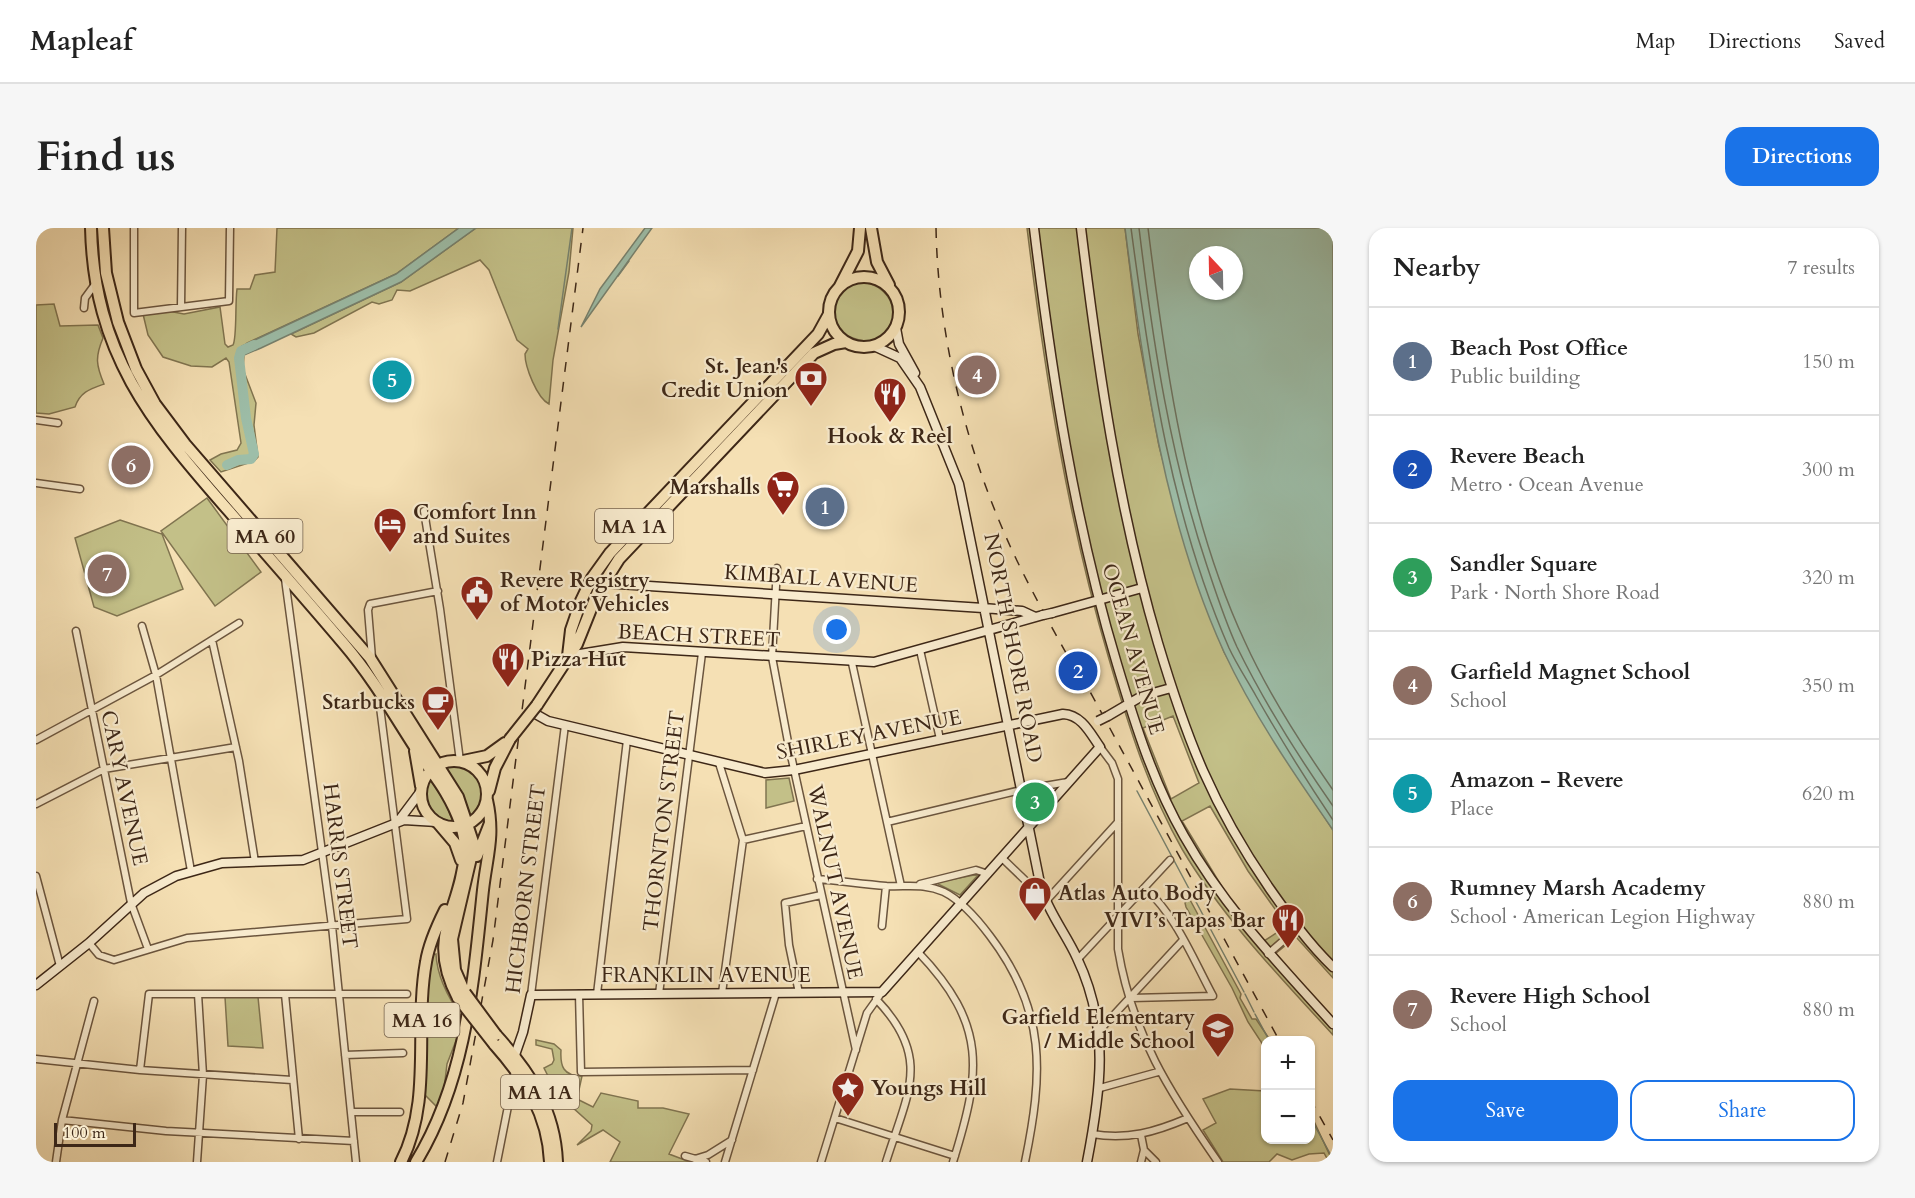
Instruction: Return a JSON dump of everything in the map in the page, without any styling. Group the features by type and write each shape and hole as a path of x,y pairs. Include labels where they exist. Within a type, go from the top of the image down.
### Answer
{"highway":[{"name":"MA 60","path":"91,228 97,282 116,350 148,413 179,454 363,667 453,796 474,848 462,885"},
{"name":"MA 60","path":"103,228 106,273 118,322 136,369 155,404 179,436 372,661 417,743"},
{"name":"MA 1A","path":"568,656 571,630 579,606 602,562 818,334 829,314 831,300 858,251 860,228"},
{"path":"871,228 877,262 900,309 896,328 883,342 874,346"},
{"path":"838,289 845,283 863,277 881,281 894,293"},
{"path":"829,314 832,327 846,342"},
{"name":"MA 1A","path":"434,768 487,756 510,739 535,710 555,681 579,640 590,609 603,583 634,542 801,366 822,348 846,342 855,346 874,346"},
{"name":"MA 1A","path":"510,739 495,768 487,799 491,820 446,923 443,943 447,972 461,995 515,1068 538,1105 546,1131 550,1162"},
{"path":"417,743 460,761 482,774 487,784 487,799 481,814 465,825 437,822"},
{"path":"417,743 423,806 456,846 462,870"},
{"path":"421,790 434,768"},
{"name":"MA 16","path":"416,1162 440,1115 461,1047 475,968 484,879 492,837 491,820"},
{"name":"MA 60","path":"462,870 465,825"},
{"name":"MA 1A","path":"462,870 462,885"},
{"name":"MA 16","path":"400,1162 412,1133 418,1109 426,961 436,928 462,885"},
{"name":"MA 1A","path":"495,1039 514,1055 533,1079 546,1107 554,1136 557,1162"}],"main road":[{"name":"OCEAN AVENUE","path":"1034,228 1069,469 1098,600 1129,704 1155,778 1180,830 1225,900 1268,954 1333,1024"},
{"path":"1081,228 1114,460 1142,588 1171,688 1199,768 1230,828 1299,927 1333,967"},
{"name":"NORTH SHORE ROAD","path":"896,328 899,344 910,362 959,484 1041,888 1046,902 1078,959 1099,1031 1100,1088 1087,1162"},
{"name":"NORTH SHORE ROAD","path":"874,346 900,358 920,387"},
{"name":"KIMBALL AVENUE","path":"603,583 983,608 1043,615"},
{"name":"BEACH STREET","path":"568,656 619,647 852,663 883,661 1142,588"},
{"path":"879,996 1100,747 1088,728 1142,696 1171,688"},
{"name":"SHIRLEY AVENUE","path":"535,710 565,725 760,772 794,770 1063,714 1073,716 1088,728"},
{"path":"396,822 404,815 421,790"},
{"path":"36,985 88,943 131,903 157,886 191,871 222,863 295,861 323,854 396,822 408,819 425,823 437,822"},
{"name":"FRANKLIN AVENUE","path":"531,995 842,992 879,996"},
{"name":"HICHBORN STREET","path":"514,1055 523,1032 531,995"}],"street":[{"path":"134,228 134,312 229,301 230,228"},
{"path":"181,307 182,228"},
{"path":"84,308 85,298 97,282"},
{"path":"36,420 58,423"},
{"path":"36,483 80,489"},
{"path":"424,512 438,591 460,761"},
{"name":"WALNUT AVENUE","path":"777,568 772,657 817,879 856,1050"},
{"name":"HARRIS STREET","path":"284,575 296,648 332,926 356,1162"},
{"path":"372,661 368,610 370,604 438,591"},
{"path":"36,740 156,675 239,623"},
{"path":"142,626 156,675 191,871"},
{"name":"CARY AVENUE","path":"76,631 131,903 148,949"},
{"path":"212,640 236,747 255,862"},
{"path":"920,651 940,739"},
{"name":"THORNTON STREET","path":"659,994 702,653"},
{"path":"852,663 901,886"},
{"path":"88,943 99,955 114,960 187,938 407,919 380,707"},
{"name":"HICHBORN STREET","path":"531,995 565,725"},
{"path":"597,994 627,740"},
{"path":"36,804 104,769 236,747"},
{"path":"1100,747 1116,773 1118,949 1131,998 1144,1042 1158,1072 1218,1162"},
{"path":"719,763 743,840 722,993"},
{"path":"887,822 1021,790 1070,782"},
{"path":"1046,902 1118,822"},
{"path":"743,840 806,826"},
{"path":"1002,858 1030,885 1041,888"},
{"path":"1078,959 1170,860"},
{"path":"817,879 901,886 976,870 988,874"},
{"path":"36,876 60,966"},
{"path":"919,884 944,892 960,904 979,922 1014,972 1034,1029 1038,1063 1037,1093 1025,1162"},
{"path":"882,926 886,886"},
{"path":"1131,998 1213,996 1160,902 1145,888"},
{"path":"799,993 789,945 785,903 821,895"},
{"path":"1268,954 1299,927"},
{"path":"1099,1031 1183,940"},
{"path":"835,1118 954,1159 973,1088 973,1054 970,1032 947,983 918,952"},
{"path":"725,1162 777,993"},
{"path":"140,1070 149,994 407,994"},
{"path":"197,1162 203,1075 198,994"},
{"path":"285,994 299,1139"},
{"path":"579,994 582,1072 753,1070"},
{"path":"821,1162 867,1013 879,996 902,1031 910,1054 909,1092 886,1162"},
{"path":"56,1162 62,1120 94,1001"},
{"path":"345,1056 402,1053"},
{"path":"36,1059 140,1070 292,1080"},
{"path":"497,1162 515,1068"},
{"path":"1100,1088 1158,1072"},
{"path":"509,1103 526,1099 538,1105"},
{"path":"351,1112 400,1112"},
{"path":"1092,1134 1113,1137 1141,1135 1188,1118"},
{"path":"62,1120 198,1134 354,1141"},
{"path":"1141,1135 1144,1150 1141,1162"},
{"path":"695,1159 708,1155 732,1140"},
{"path":"1144,1150 1156,1162"},
{"path":"685,1155 706,1162"}],"shaded area":[{"path":"277,228 459,228 396,274 247,343 241,351 244,355 243,369 256,403 254,425 258,457 254,461 221,472 210,460 221,454 237,450 241,443 229,362 226,358 212,367 191,366 163,357 148,335 143,314 163,310 184,314 220,307 225,344 228,347 233,345 237,289 250,289 255,275 275,272"},
{"path":"476,228 573,228 569,272 553,360 549,404 532,382 525,354 528,349 517,340 489,270 480,260 410,291 397,290 392,300 379,304 372,302 314,333 296,337 291,334 401,282"},
{"path":"1027,228 1125,228 1138,334 1159,446 1185,544 1203,597 1224,652 1269,732 1333,830 1333,978 1296,937 1275,954 1333,1020 1333,1035 1292,991 1215,899 1182,849 1149,780 1116,683 1081,553 1059,445","holes":["1173,716 1199,783 1171,799 1143,728","1210,806 1248,871 1287,926 1264,941 1227,895 1182,821"]},
{"path":"859,282 873,285 883,291 890,300 893,310 893,321 889,330 881,337 869,341 842,334 833,319 832,311 838,296 851,285"},
{"path":"54,304 60,326 98,325 103,338 97,361 104,384 83,394 75,407 49,414 36,413 36,305"},
{"path":"207,498 261,572 215,606 161,531"},
{"path":"120,520 162,534 183,589 117,616 94,607 75,538"},
{"path":"454,765 472,772 481,787 483,800 471,816 463,796 446,767"},
{"path":"789,778 794,801 766,808 766,780"},
{"path":"430,779 445,802 453,822 439,817 430,807 427,794"},
{"path":"979,874 960,895 938,884 939,882"},
{"path":"1189,898 1241,994 1240,998 1252,1019 1256,1019 1267,1036 1261,1036 1261,1042 1248,1022 1185,903"},
{"path":"436,954 445,989 464,1020 447,1064 444,1089 438,1108 423,1093 428,977 432,955"},
{"path":"225,997 258,997 263,1048 228,1046"},
{"path":"536,1040 554,1044 561,1050 564,1069 576,1076 582,1076 577,1099 593,1107 601,1093 638,1101 638,1108 663,1108 689,1114 669,1154 690,1162 610,1162 620,1142 603,1130 577,1145 591,1131 592,1125 573,1108 556,1100 553,1104 546,1088 553,1086 544,1068 552,1064 554,1060 552,1049 536,1045"},
{"path":"1230,1089 1261,1091 1261,1144 1315,1144 1315,1124 1333,1162 1329,1162 1324,1153 1309,1154 1292,1160 1277,1154 1269,1162 1223,1162 1203,1130 1216,1123 1203,1099"}],"water":[{"path":"459,228 476,228 401,282 261,348 244,355 241,351 242,346 396,274"},
{"path":"645,228 652,228 581,327 600,289"},
{"path":"1125,228 1333,228 1333,830 1261,721 1235,675 1203,602 1171,497 1148,390"}],"waterway":[{"path":"558,329 572,228"},
{"path":"618,276 629,261"},
{"path":"227,465 238,460 251,459 254,454 246,418 239,358 241,351 254,345"},
{"path":"1137,791 1244,992"},
{"path":"1245,994 1254,1012"},
{"path":"1255,1014 1267,1036"},
{"path":"1315,1126 1333,1159"}],"railway":[{"path":"445,1162 463,1103 493,940 583,228"},
{"path":"936,228 942,310 957,392 968,432 995,511 1011,548 1071,662"},
{"path":"1081,675 1277,1036"},
{"path":"1315,1108 1333,1140"}],"place":[{"name":"Garfield Magnet School","path":"977,375"},
{"name":"Amazon - Revere","path":"392,380"},
{"name":"St. Jean's Credit Union","path":"811,407"},
{"name":"Hook & Reel","path":"890,423"},
{"name":"Rumney Marsh Academy","path":"131,465"},
{"name":"Beach Post Office","path":"825,507"},
{"name":"Marshalls","path":"783,516"},
{"name":"Comfort Inn and Suites","path":"390,553"},
{"name":"Revere High School","path":"107,574"},
{"name":"Revere Registry of Motor Vehicles","path":"477,621"},
{"name":"Revere Beach","path":"1078,671"},
{"name":"Pizza Hut","path":"508,688"},
{"name":"Starbucks","path":"438,731"},
{"name":"Sandler Square","path":"1035,802"},
{"name":"Atlas Auto Body","path":"1035,922"},
{"name":"VIVI’s Tapas Bar","path":"1288,949"},
{"name":"Garfield Elementary / Middle School","path":"1218,1058"},
{"name":"Youngs Hill","path":"848,1117"}]}
